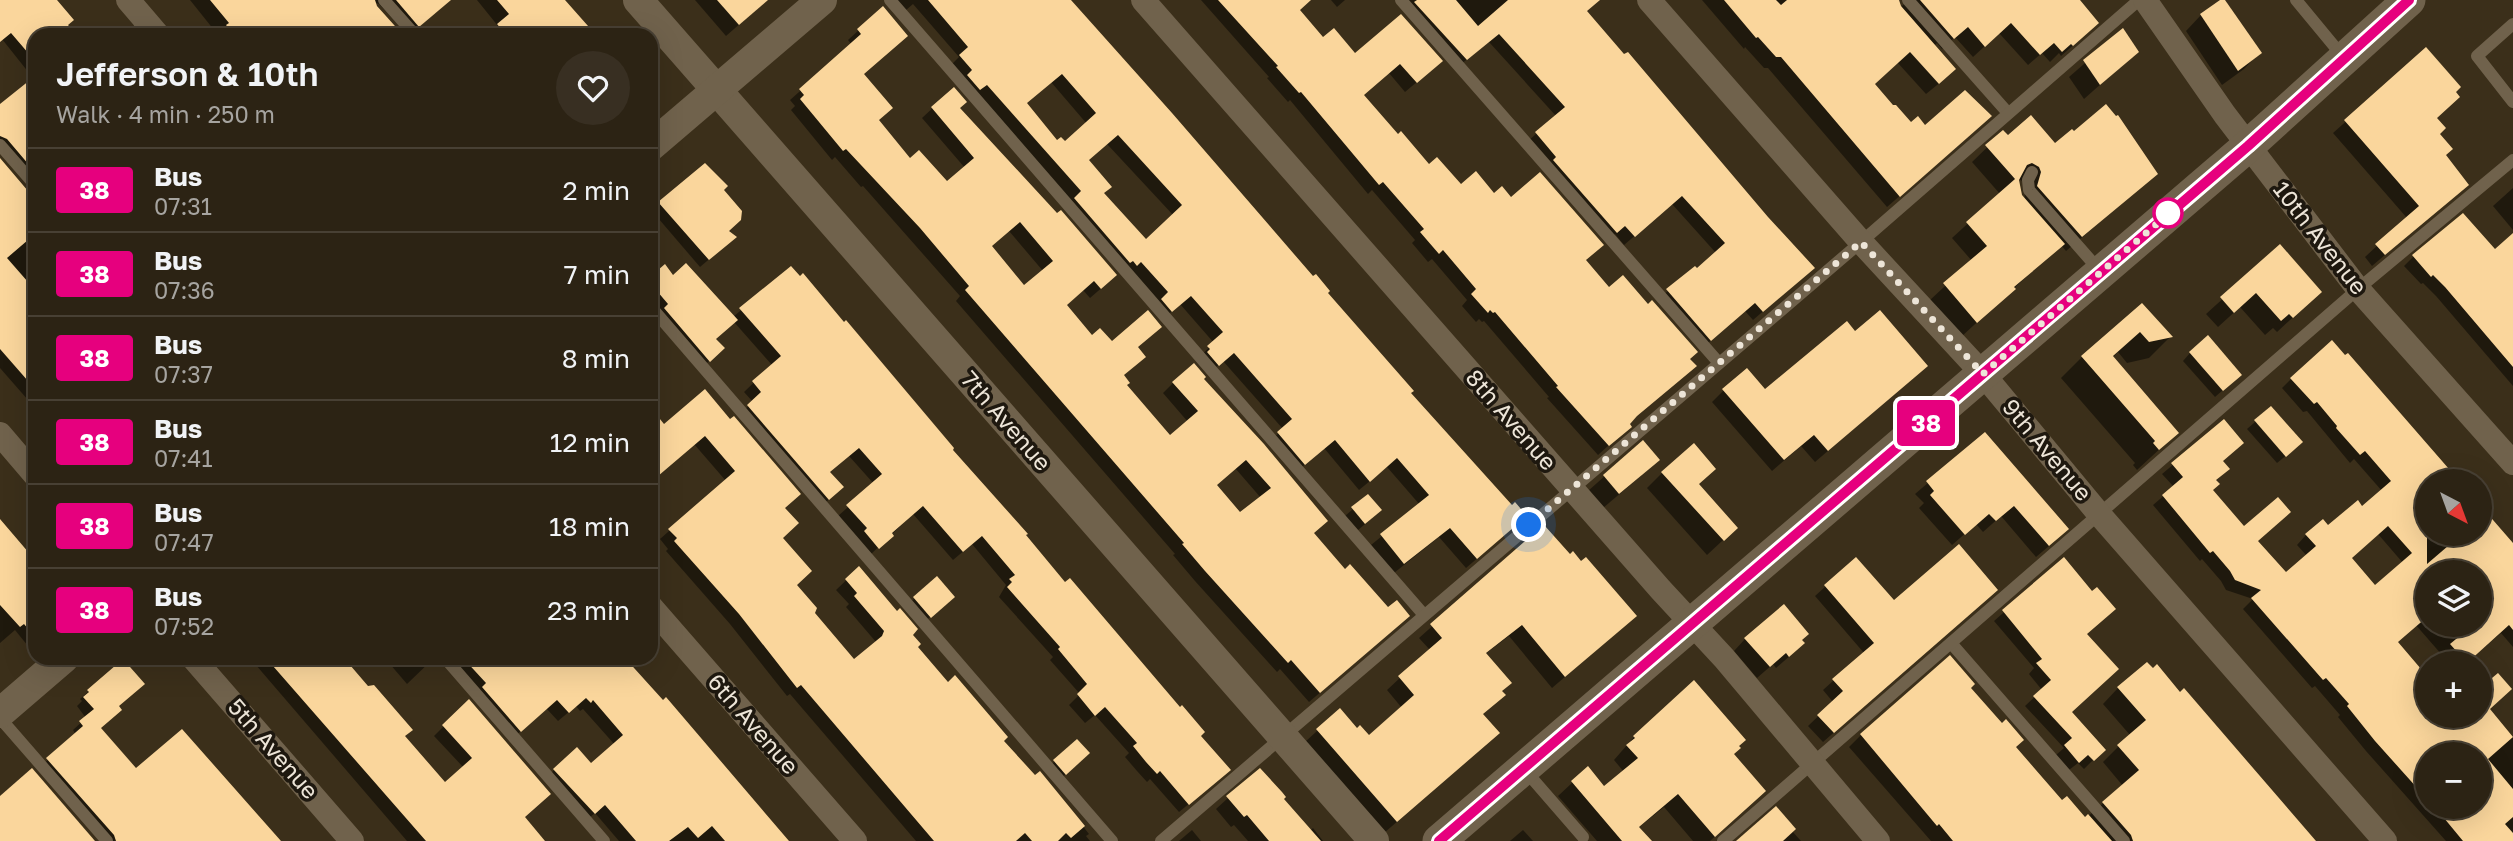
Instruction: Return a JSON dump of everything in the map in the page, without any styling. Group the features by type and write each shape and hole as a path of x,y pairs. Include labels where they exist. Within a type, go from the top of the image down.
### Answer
{"main road":[{"path":"1439,841 2248,146 2409,0"}],"street":[{"path":"128,0 144,28"},
{"name":"7th Avenue","path":"638,0 1374,841"},
{"path":"658,140 822,0"},
{"name":"8th Avenue","path":"1143,0 1692,624 1878,841"},
{"name":"9th Avenue","path":"1649,0 1861,242 1983,374 2099,514 2385,841"},
{"name":"10th Avenue","path":"2145,0 2248,146 2358,289 2513,463"},
{"path":"0,434 28,467"},
{"name":"6th Avenue","path":"658,615 855,841"},
{"path":"3,707 55,665"},
{"name":"5th Avenue","path":"199,665 352,841"}],"lane":[{"path":"384,0 409,28"},
{"path":"890,0 1424,615"},
{"path":"1402,0 1719,363"},
{"path":"1908,0 2008,113"},
{"path":"1161,841 1861,242 2139,0"},
{"path":"2296,0 2344,58"},
{"path":"2513,24 2477,56 2513,102"},
{"path":"0,145 28,177"},
{"path":"1723,841 2358,289 2513,160"},
{"path":"2032,172 2028,180 2029,190 2100,272"},
{"path":"658,315 1112,841"},
{"path":"1951,643 2124,841"},
{"path":"451,665 604,841"},
{"path":"3,707 107,841"},
{"path":"1523,768 1583,837"}],"building":[{"path":"0,0 57,0 74,20 68,25 70,28 28,28 28,53 11,33 0,42"},
{"path":"210,0 375,0 397,28 228,28 226,25 229,23"},
{"path":"396,0 451,0 419,27"},
{"path":"497,0 565,0 590,28 500,28 497,24 509,14"},
{"path":"717,0 768,0 739,25"},
{"path":"928,0 1071,0 1313,276 1316,274 1330,291 1328,293 1414,391 1411,393 1512,505 1515,502 1527,516 1477,559 1450,528 1404,564 1380,534 1429,495 1397,458 1370,482 1335,440 1305,465 1277,432 1292,419 1234,353 1219,366 1207,352 1210,349 1207,346 1223,332 1191,296 1172,312 1161,299 1168,292 1141,262 1137,266 1133,261 1130,263 1074,198 1081,191 987,85 980,90 967,75 972,70 959,55 968,47","holes":["1062,74 1096,113 1065,141 1061,137 1057,140 1027,103","1118,135 1182,205 1146,239 1104,193 1112,187 1089,160"]},
{"path":"1218,0 1311,0 1300,10 1323,37 1334,28 1355,53 1401,14 1443,61 1417,83 1400,64 1364,95 1398,134 1401,131 1429,164 1437,157 1461,184 1476,171 1494,193 1502,186 1511,197 1540,172 1604,245 1586,260 1609,287 1623,275 1648,304 1652,300 1698,352 1690,359 1697,366 1637,416 1630,424 1632,427 1609,446 1556,387 1558,386 1495,312 1490,310 1488,313 1471,294 1476,289 1443,250 1439,254 1420,232 1424,229 1383,182 1379,185 1301,92 1299,93"},
{"path":"1456,0 1478,26 1508,0 1600,0 1587,11 1624,54 1628,52 1768,217 1815,268 1763,312 1755,303 1711,341 1666,289 1695,266 1697,268 1725,243 1682,196 1635,237 1625,226 1617,233 1553,160 1556,157 1535,132 1565,107 1499,34 1467,60 1414,2"},
{"path":"1724,0 1776,0 1781,5 1787,0 1899,0 1901,6 1956,69 1939,84 1910,52 1875,84 1911,122 1918,116 1925,125 1965,90 1992,116 1900,197 1781,57 1776,57 1758,37 1756,38"},
{"path":"1920,0 2080,0 2099,23 2062,52 2054,43 2040,55 2011,23 1985,47 1968,27 1954,39"},
{"path":"2220,0 2225,0 2262,53 2238,71 2200,14"},
{"path":"883,6 908,36 864,74 893,108 879,120 910,158 919,150 947,181 974,158 931,107 954,87 967,102 960,108 1057,213 1061,210 1117,275 1101,289 1094,281 1067,305 1092,335 1100,328 1112,341 1148,310 1162,327 1138,347 1146,357 1124,375 1130,383 1127,385 1170,435 1198,411 1172,382 1194,363 1206,377 1204,379 1264,444 1328,521 1314,533 1345,569 1350,564 1388,607 1397,600 1410,616 1320,693 1291,660 1288,663 1205,571 1182,544 1184,543 965,290 969,286 920,228 846,149 843,151 800,99 804,95 799,89 861,34 857,29","holes":["1020,222 1053,261 1024,285 992,246","1246,460 1271,488 1240,512 1217,485"]},
{"path":"2123,28 2139,52 2100,85 2083,60"},
{"path":"2426,47 2461,87 2456,92 2460,97 2437,118 2446,128 2440,134 2453,149 2446,155 2469,185 2385,255 2375,244 2419,206 2344,120"},
{"path":"28,82 28,164 7,139 0,136 0,104"},
{"path":"2106,104 2118,115 2158,174 2082,237 2037,186 2041,172 2039,167 2032,163 2027,165 2019,180 2022,195 2065,244 1977,323 1943,283 1987,246 1966,222 2015,179 1985,145 2003,130 2008,135 2031,115 2055,143"},
{"path":"0,158 28,191 28,240 7,258 28,282 28,381 0,349"},
{"path":"705,163 728,186 724,190 742,211 741,220 729,231 737,237 709,260 658,202"},
{"path":"2463,213 2495,249 2513,233 2513,367 2445,287 2433,275 2431,277 2412,255"},
{"path":"2280,244 2322,292 2293,318 2289,314 2281,321 2256,293 2234,313 2220,297"},
{"path":"686,263 738,320 716,339 725,348 710,362 664,308 668,304 658,292 658,270 665,264 673,275"},
{"path":"791,266 800,276 803,273 844,322 846,320 953,450 1028,534 1026,535 1065,582 1070,578 1180,707 1182,705 1205,732 1201,736 1231,770 1189,805 1160,771 1157,774 1146,762 1133,746 1137,743 1105,707 1095,716 1077,694 1087,684 1058,649 1060,647 1007,587 1012,582 1009,579 1015,575 982,536 963,552 923,506 892,533 894,536 879,549 864,531 867,528 846,505 882,474 859,448 830,472 844,487 829,500 747,405 761,392 752,381 781,356 739,308"},
{"path":"2142,303 2173,337 2149,342 2140,332 2113,356 2179,433 2159,450 2153,443 2155,441 2081,356"},
{"path":"1880,310 1928,366 1828,451 1814,435 1784,460 1722,389 1747,368 1765,389 1847,321 1855,331"},
{"path":"2208,335 2242,375 2223,391 2189,352"},
{"path":"2332,340 2345,355 2348,353 2449,469 2415,469 2415,546 2427,546 2427,560 2415,560 2415,627 2398,642 2415,662 2415,728 2492,728 2492,711 2513,737 2492,755 2492,742 2415,742 2415,786 2375,741 2347,706 2349,704 2326,678 2323,680 2251,598 2261,590 2235,580 2213,551 2210,553 2162,495 2183,477 2171,463 2224,419 2244,443 2223,461 2230,469 2216,480 2220,484 2213,490 2244,526 2278,497 2291,512 2258,541 2286,572 2316,546 2305,534 2323,519 2328,525 2358,500 2362,506 2391,481 2365,451 2360,455 2317,402 2314,404 2290,378","holes":["2388,526 2412,553 2375,585 2352,558"]},
{"path":"705,389 730,419 734,416 801,494 785,508 799,523 783,538 812,571 797,585 817,608 815,613 854,659 882,636 884,631 854,596 857,593 845,579 859,566 897,611 900,608 918,629 913,635 921,644 918,647 948,682 955,675 1008,737 1004,741 1035,775 1040,771 1085,826 1071,838 1066,833 1058,841 1032,841 1025,833 1016,841 934,841 801,685 797,688 739,614 674,541 677,538 668,529 735,471 705,436 658,476 658,417 664,424"},
{"path":"2271,406 2303,442 2286,457 2254,420"},
{"path":"1985,432 2069,529 2049,546 2014,506 1996,521 1989,514 1965,535 1930,495 1934,491 1926,481"},
{"path":"1643,440 1660,460 1619,494 1603,475"},
{"path":"1694,443 1716,469 1699,484 1738,528 1724,541 1661,472"},
{"path":"1368,494 1382,510 1365,524 1351,507"},
{"path":"0,519 28,552 28,629 24,624 20,627 0,605"},
{"path":"2492,519 2513,543 2513,630 2509,625 2480,651 2456,651 2450,644 2458,637 2492,637 2492,560 2432,560 2448,546 2492,546"},
{"path":"1545,526 1570,554 1573,551 1581,561 1586,557 1637,616 1565,677 1522,625 1486,653 1512,683 1502,691 1506,695 1483,714 1500,733 1397,822 1316,729 1340,708 1357,728 1360,725 1369,735 1414,695 1398,676 1442,638 1430,624"},
{"path":"1959,544 1998,590 1834,733 1817,715 1843,691 1832,679 1874,643 1824,585 1856,557 1894,600"},
{"path":"2064,557 2092,591 2097,587 2116,609 2087,634 2119,669 2072,712 2106,750 2094,761 2088,755 2079,763 2064,745 2072,738 2033,696 2051,680 2036,663 2042,659 2002,610"},
{"path":"937,576 955,597 931,618 913,597"},
{"path":"1784,604 1809,634 1802,640 1805,643 1789,657 1786,653 1770,667 1744,638"},
{"path":"1950,655 1975,684 1971,688 2002,723 2006,719 2024,740 2016,747 2062,800 2067,796 2085,817 2088,814 2112,841 1953,841 1939,824 1937,826 1860,734"},
{"path":"2147,662 2153,668 2157,664 2180,692 2184,688 2316,841 2133,841 2131,835 2102,802 2139,770 2117,745 2146,720 2117,687"},
{"path":"116,665 128,665 145,684 119,706 122,710 101,728 136,768 182,729 281,841 116,841 114,835 46,758 83,726 79,721 94,709 83,697 89,692 87,690"},
{"path":"272,665 350,665 368,686 374,685 413,730 405,736 445,782 472,758 442,725 469,699 551,794 525,817 545,841 426,841"},
{"path":"469,665 631,665 663,700 666,697 789,841 725,841 712,826 698,838 688,827 669,841 636,841 605,805 595,814 553,769 577,747 591,763 623,735 593,700 591,703 586,698 569,713 557,700 521,732 482,687 486,683"},
{"path":"2498,673 2512,689 2492,707 2492,678"},
{"path":"1694,680 1746,740 1734,754 1766,791 1715,837 1678,794 1639,827 1652,841 1622,841 1571,781 1588,766 1604,786 1638,758 1626,745 1635,738 1633,736"},
{"path":"1077,739 1090,753 1066,775 1053,760"},
{"path":"2492,764 2513,789 2513,817 2505,824 2513,833 2513,841 2463,841 2445,819 2492,819"},
{"path":"32,768 95,841 0,841 0,796"},
{"path":"1260,768 1321,841 1269,841 1226,796"},
{"path":"1776,806 1796,829 1783,841 1736,841"}],"bus line":[{"name":"38","path":"1439,841 2248,146 2409,0"}],"route":[{"path":"1529,525 1861,242 1983,374 2174,209 2168,213"}]}
